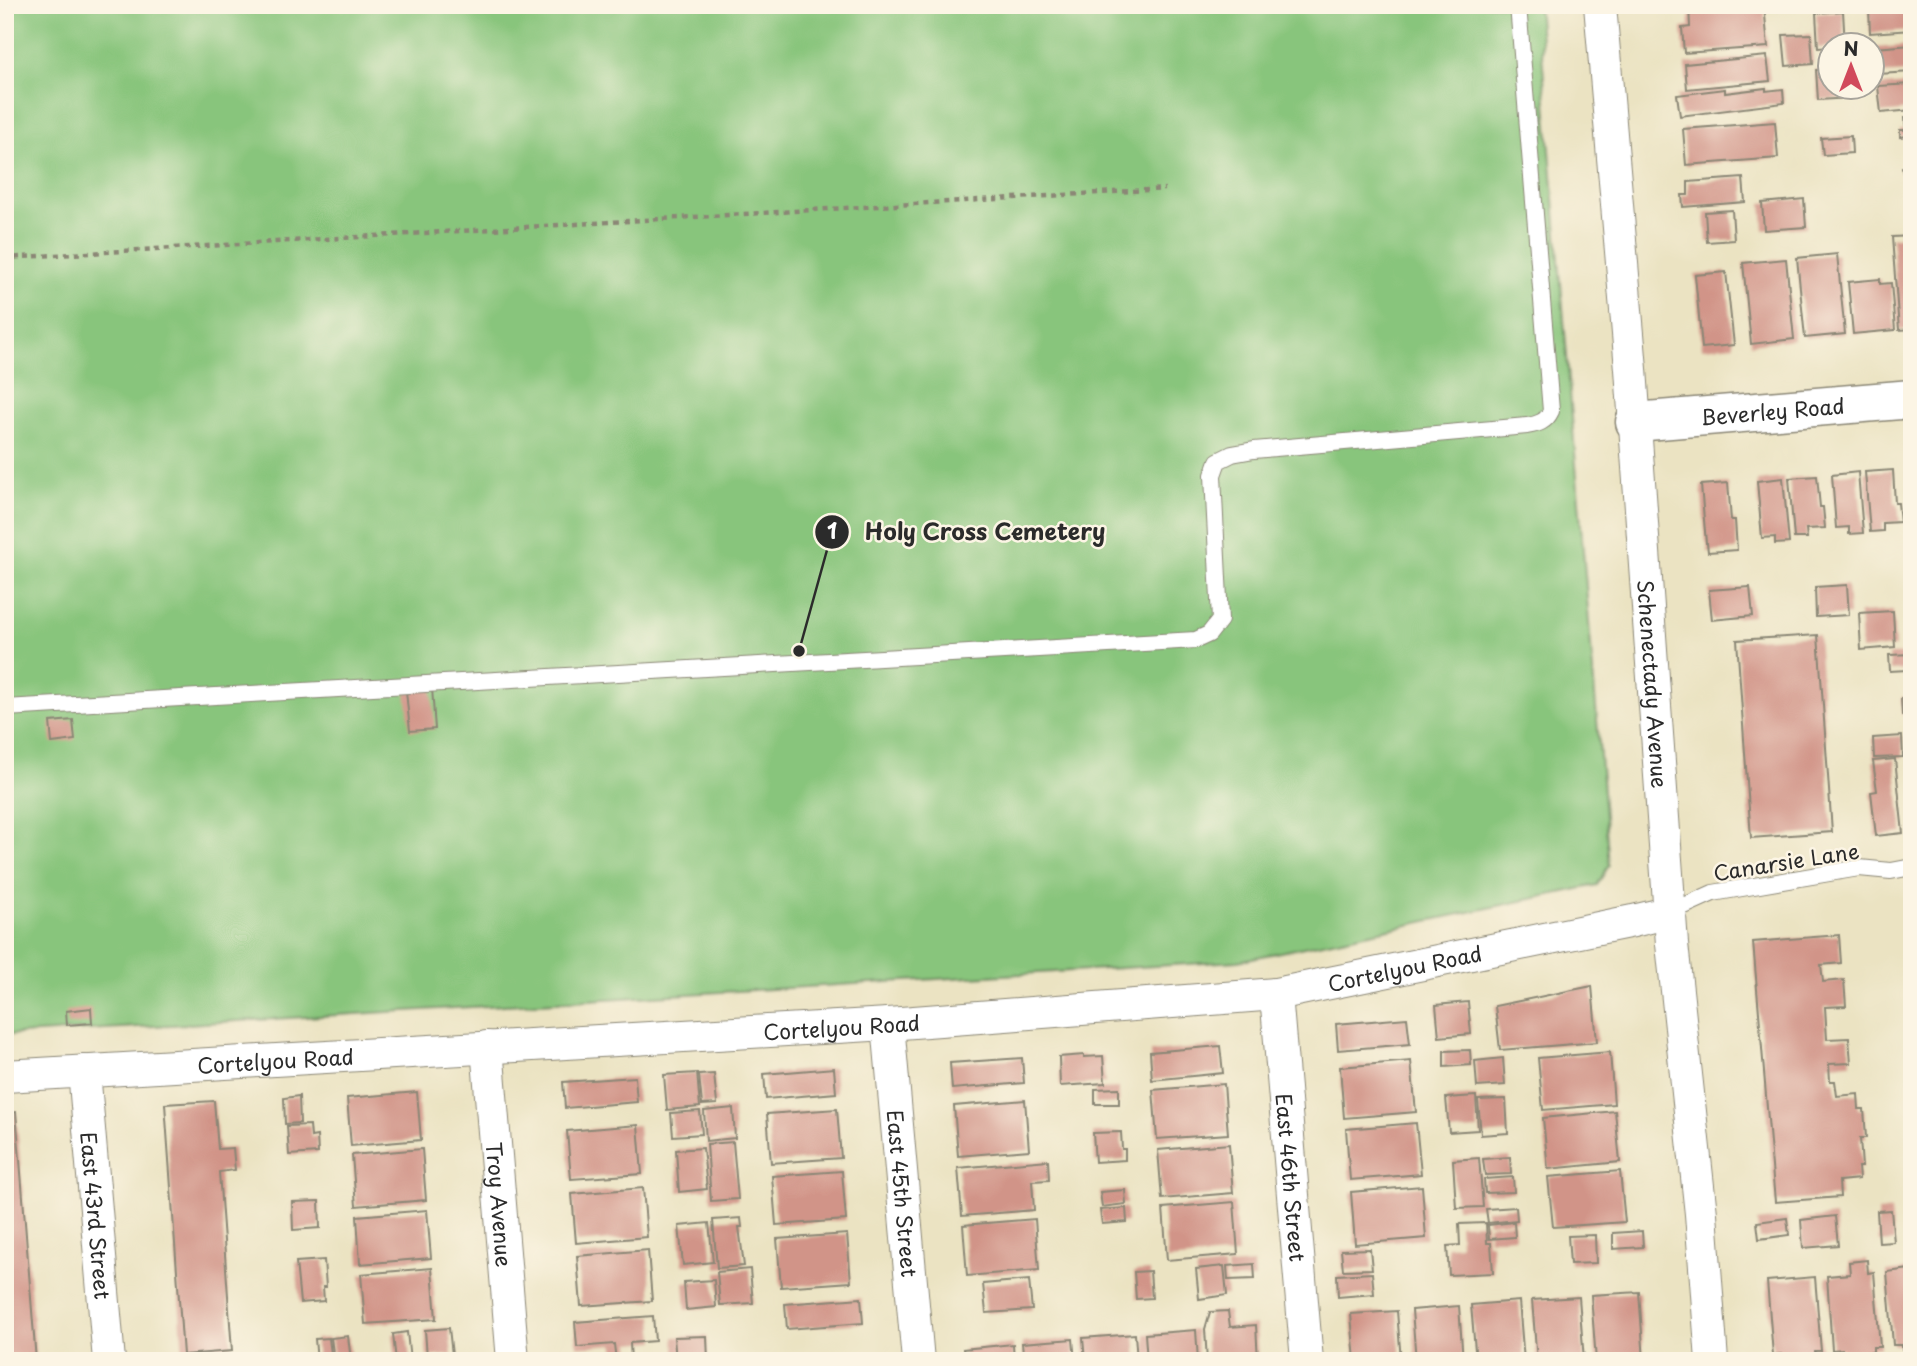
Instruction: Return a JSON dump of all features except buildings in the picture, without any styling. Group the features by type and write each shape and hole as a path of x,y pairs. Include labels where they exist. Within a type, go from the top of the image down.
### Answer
{"street":[{"name":"Schenectady Avenue","path":"1600,5 1672,944 1701,1214 1712,1361"},
{"name":"Beverley Road","path":"1634,422 1912,399"},
{"name":"Cortelyou Road","path":"5,1076 888,1024 1276,994 1671,912"},
{"name":"East 46th Street","path":"1276,994 1307,1361"},
{"name":"East 45th Street","path":"888,1024 918,1361"},
{"name":"Troy Avenue","path":"487,1047 513,1361"},
{"name":"East 43rd Street","path":"84,1071 109,1361"}],"lane":[{"path":"5,708 1196,640 1209,634 1220,620 1213,475 1218,461 1232,454 1254,450 1527,426 1539,424 1547,419 1551,411 1518,5"},
{"name":"Canarsie Lane","path":"1671,912 1713,893 1859,868 1891,871 1912,867"}],"path":[{"path":"5,258 1165,189"}],"green space":[{"path":"5,5 1538,5 1609,865 1597,885 1238,961 5,1035"}],"place":[{"name":"Holy Cross Cemetery","path":"799,651"}]}
